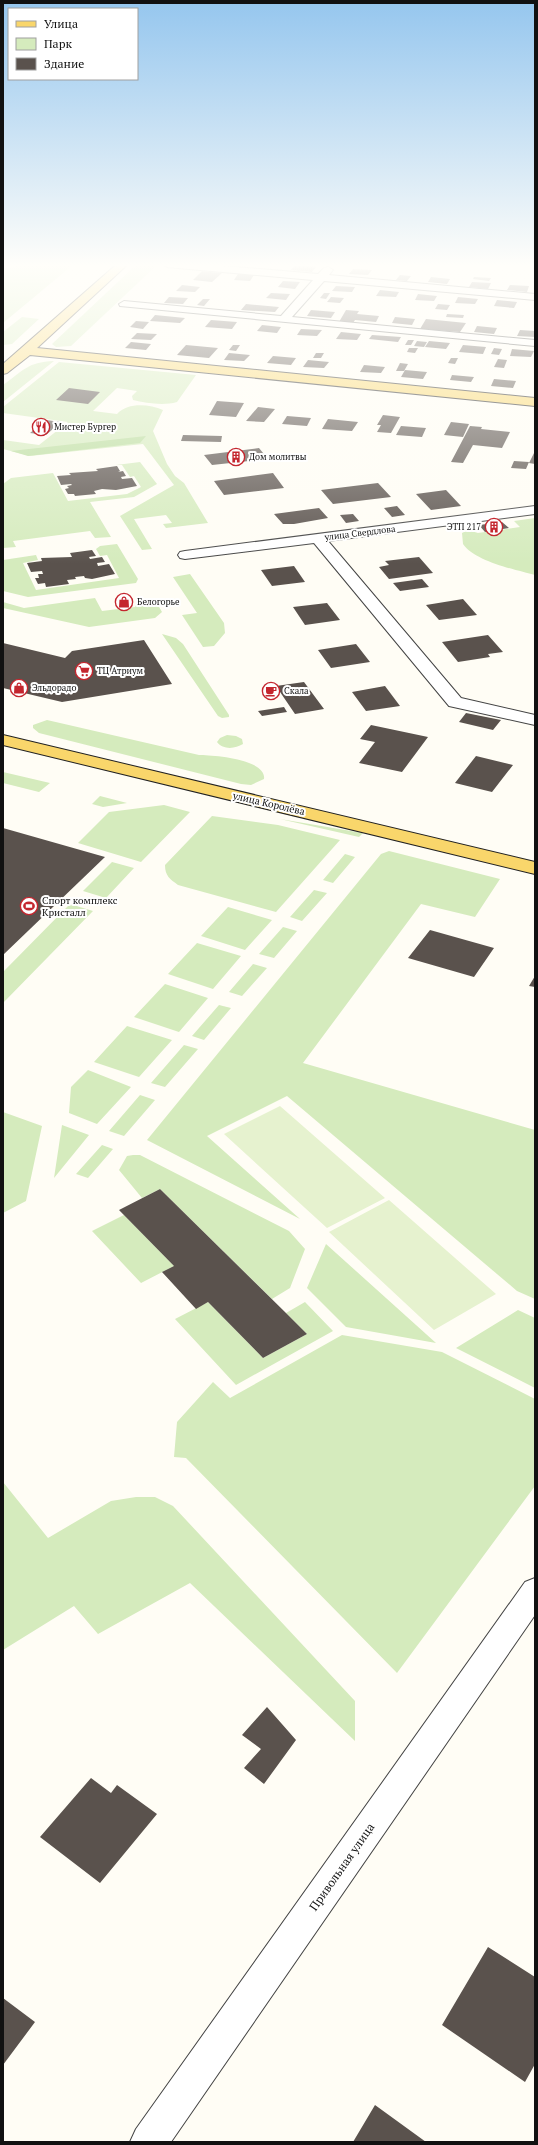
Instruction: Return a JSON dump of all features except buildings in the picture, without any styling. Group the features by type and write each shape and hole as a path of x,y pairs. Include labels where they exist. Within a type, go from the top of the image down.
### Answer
{"main road":[{"path":"157,364 535,402"},
{"name":"улица Королёва","path":"3,740 535,868"}],"street":[{"name":"улица Свердлова","path":"185,556 535,510"},
{"path":"318,538 455,702 535,720"},
{"name":"Привольная улица","path":"149,2142 535,1591"}],"green space":[{"path":"50,364 3,402 3,385 31,365"},
{"path":"56,364 81,364 196,375 177,402 160,404 133,400 132,396 137,391 117,388 93,411 117,414 127,407 139,405 151,406 163,410 153,431 167,464 175,476 184,483 208,523 166,528 163,524 172,523 166,515 134,519 152,549 142,550 120,516 174,485 143,444 30,456 3,449 3,440 39,445 68,422 3,413 3,407"},
{"path":"146,436 140,443 28,456 11,451"},
{"path":"140,462 157,484 134,497 90,502 111,537 95,538 90,531 13,541 16,547 3,548 3,484 11,478 53,473 68,501 127,494 141,487 134,476 130,477 122,465 116,465"},
{"path":"535,518 535,575 486,560 468,550 463,544 462,533 468,530 478,533 520,527 514,521"},
{"path":"117,544 138,579 136,583 28,597 3,591 3,560 36,555 38,560 23,563 36,590 119,578 107,555 100,556 96,549 100,546"},
{"path":"190,574 224,623 225,633 214,646 203,647 182,615 197,613 173,577"},
{"path":"95,598 102,611 135,607 137,603 155,600 162,612 155,618 89,627 3,608 3,602 24,608"},
{"path":"162,634 176,638 183,644 229,717 222,718 218,716"},
{"path":"47,720 199,755 226,757 238,760 257,767 263,772 264,779 251,785 241,784 39,733 33,728 33,725"},
{"path":"227,735 236,736 242,739 243,744 229,748 220,745 217,742 220,738"},
{"path":"3,772 50,783 39,792 3,783"},
{"path":"100,796 127,803 103,807 92,804"},
{"path":"164,805 190,812 141,862 78,843 109,812"},
{"path":"212,816 278,825 340,840 276,912 178,885 168,877 165,865"},
{"path":"280,819 363,833 359,837"},
{"path":"389,851 500,879 475,917 421,904 303,1063 535,1130 535,1299 517,1291 287,1096 207,1136 300,1219 147,1140 381,854"},
{"path":"345,854 355,857 333,883 323,880"},
{"path":"112,862 134,868 106,898 83,891"},
{"path":"314,890 327,893 302,921 290,917"},
{"path":"70,904 93,911 3,1003 3,972"},
{"path":"228,907 272,920 245,950 201,936"},
{"path":"283,927 297,931 274,958 259,954"},
{"path":"197,943 241,956 213,989 168,974"},
{"path":"253,964 267,968 242,996 229,992"},
{"path":"165,984 208,998 179,1032 134,1017"},
{"path":"219,1005 231,1008 204,1040 192,1036"},
{"path":"127,1026 172,1040 139,1077 94,1062"},
{"path":"184,1045 198,1049 165,1087 151,1083"},
{"path":"88,1070 131,1087 97,1124 69,1113 71,1087"},
{"path":"140,1095 155,1100 124,1136 109,1131"},
{"path":"280,1106 385,1198 327,1228 224,1134"},
{"path":"3,1112 42,1126 26,1201 3,1213"},
{"path":"62,1125 89,1135 54,1178"},
{"path":"102,1145 113,1149 88,1178 76,1174"},
{"path":"140,1155 289,1231 305,1249 290,1288 272,1299 160,1189 142,1198 119,1170 127,1156"},
{"path":"389,1200 496,1294 434,1330 329,1232"},
{"path":"124,1215 174,1266 141,1283 92,1231"},
{"path":"326,1244 436,1343 346,1327 307,1288"},
{"path":"208,1302 263,1358 307,1334 286,1313 305,1302 333,1331 236,1385 175,1319"},
{"path":"518,1310 535,1318 535,1388 456,1348"},
{"path":"342,1335 442,1352 535,1399 535,1486 397,1673 186,1458 174,1457 177,1422 213,1382 230,1398"},
{"path":"3,1482 48,1538 111,1501 136,1497 155,1497 173,1506 355,1701 355,1741 190,1583 98,1634 74,1606 3,1650"}],"place":[{"name":"Мистер Бургер","path":"41,427"},
{"name":"Дом молитвы","path":"236,457"},
{"name":"ЭТП 217","path":"494,527"},
{"name":"Белогорье","path":"124,602"},
{"name":"ТЦ Атриум","path":"84,671"},
{"name":"Эльдорадо","path":"19,688"},
{"name":"Скала","path":"271,691"},
{"name":"Спорт комплекс Кристалл","path":"29,906"}]}
